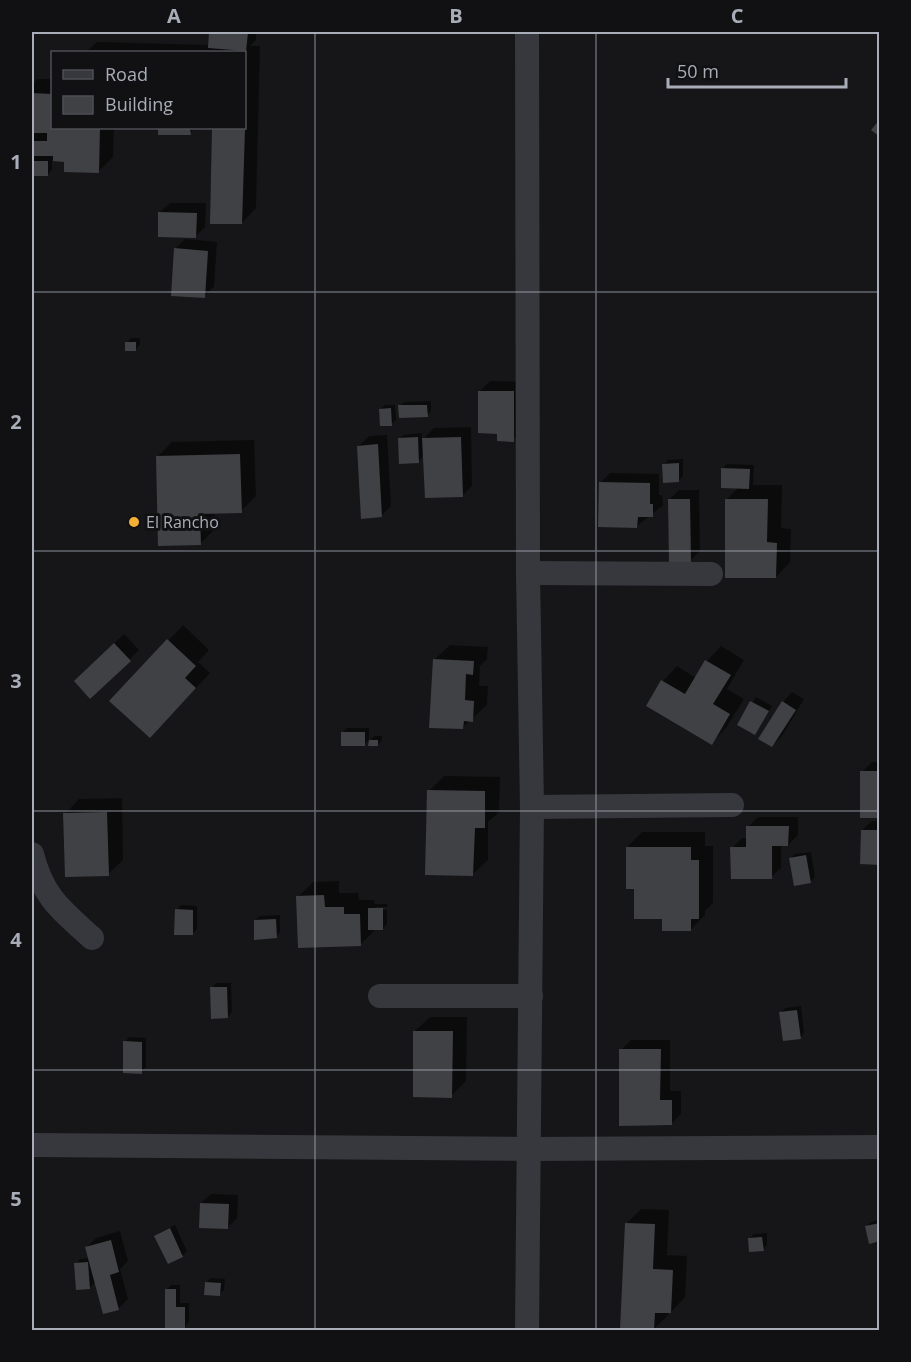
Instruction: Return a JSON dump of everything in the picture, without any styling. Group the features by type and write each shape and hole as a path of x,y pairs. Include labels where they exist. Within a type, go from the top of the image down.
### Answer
{"street":[{"path":"527,32 528,573 532,807 528,1330"},
{"path":"528,573 711,574"},
{"path":"532,807 732,805"},
{"path":"32,854 45,890 63,912 92,938"},
{"path":"380,996 531,996"},
{"path":"32,1146 529,1149 879,1147"}],"building":[{"path":"209,32 248,33 246,51 208,48"},
{"path":"32,93 51,94 51,129 100,129 99,173 64,172 64,162 53,161 53,156 32,156 32,141 47,141 47,133 32,133"},
{"path":"880,119 880,137 871,130"},
{"path":"158,129 190,129 191,135 158,135"},
{"path":"212,129 245,129 242,224 210,224"},
{"path":"32,161 48,161 48,176 32,176"},
{"path":"158,212 197,213 196,238 158,237"},
{"path":"174,248 208,251 205,298 171,296"},
{"path":"125,342 136,342 136,351 125,351"},
{"path":"478,391 514,391 514,442 497,441 497,434 478,433"},
{"path":"398,405 427,405 428,417 399,418"},
{"path":"391,408 392,426 380,426 379,409"},
{"path":"418,437 419,463 399,464 398,438"},
{"path":"461,437 463,497 425,498 422,438"},
{"path":"378,444 382,517 361,519 357,446"},
{"path":"240,454 242,513 200,514 201,545 158,546 156,456"},
{"path":"679,463 679,482 663,483 662,464"},
{"path":"721,468 750,469 749,489 721,488"},
{"path":"599,482 650,483 650,504 653,504 653,517 638,517 637,528 598,527"},
{"path":"668,499 690,499 691,562 669,563"},
{"path":"725,499 768,499 767,542 777,543 776,578 725,578"},
{"path":"167,639 196,666 185,678 196,688 150,738 109,701"},
{"path":"114,643 131,661 90,699 74,681"},
{"path":"433,659 474,661 473,675 466,674 465,700 474,701 473,722 464,721 463,729 429,728"},
{"path":"705,660 731,675 713,704 730,714 712,745 646,706 661,680 685,694"},
{"path":"750,701 769,711 755,735 737,725"},
{"path":"782,701 796,710 772,747 758,739"},
{"path":"341,732 365,732 365,746 341,746"},
{"path":"369,740 378,740 378,746 368,746"},
{"path":"860,771 880,771 880,818 860,818"},
{"path":"427,790 485,791 485,828 475,828 473,876 425,875"},
{"path":"107,812 109,876 65,877 63,813"},
{"path":"746,826 789,826 788,846 772,846 772,879 731,879 730,847 746,847"},
{"path":"861,830 880,830 880,865 860,864"},
{"path":"626,847 691,847 691,860 699,860 699,919 691,919 691,931 662,931 662,919 634,919 634,889 626,889"},
{"path":"806,855 811,883 794,886 789,858"},
{"path":"324,895 325,907 344,907 344,914 360,914 361,946 298,948 296,896"},
{"path":"368,908 383,908 383,930 368,930"},
{"path":"175,909 193,910 193,935 174,935"},
{"path":"276,919 277,938 254,940 254,920"},
{"path":"210,987 227,987 228,1018 211,1019"},
{"path":"797,1010 801,1039 783,1041 779,1012"},
{"path":"413,1031 453,1031 452,1098 413,1097"},
{"path":"123,1041 142,1042 142,1074 123,1073"},
{"path":"619,1049 661,1049 660,1100 672,1100 672,1125 619,1126"},
{"path":"200,1203 229,1204 228,1229 199,1228"},
{"path":"625,1223 655,1224 653,1269 673,1270 671,1313 655,1313 654,1330 620,1330"},
{"path":"880,1223 880,1241 869,1244 865,1226"},
{"path":"170,1228 183,1257 168,1264 154,1236"},
{"path":"762,1237 764,1251 749,1252 748,1238"},
{"path":"111,1240 119,1272 110,1275 119,1310 103,1314 85,1247"},
{"path":"88,1262 90,1289 76,1290 74,1263"},
{"path":"205,1282 221,1283 220,1296 204,1295"},
{"path":"165,1289 176,1289 176,1307 185,1307 185,1328 165,1328"}],"place":[{"name":"El Rancho","path":"134,522"}]}
